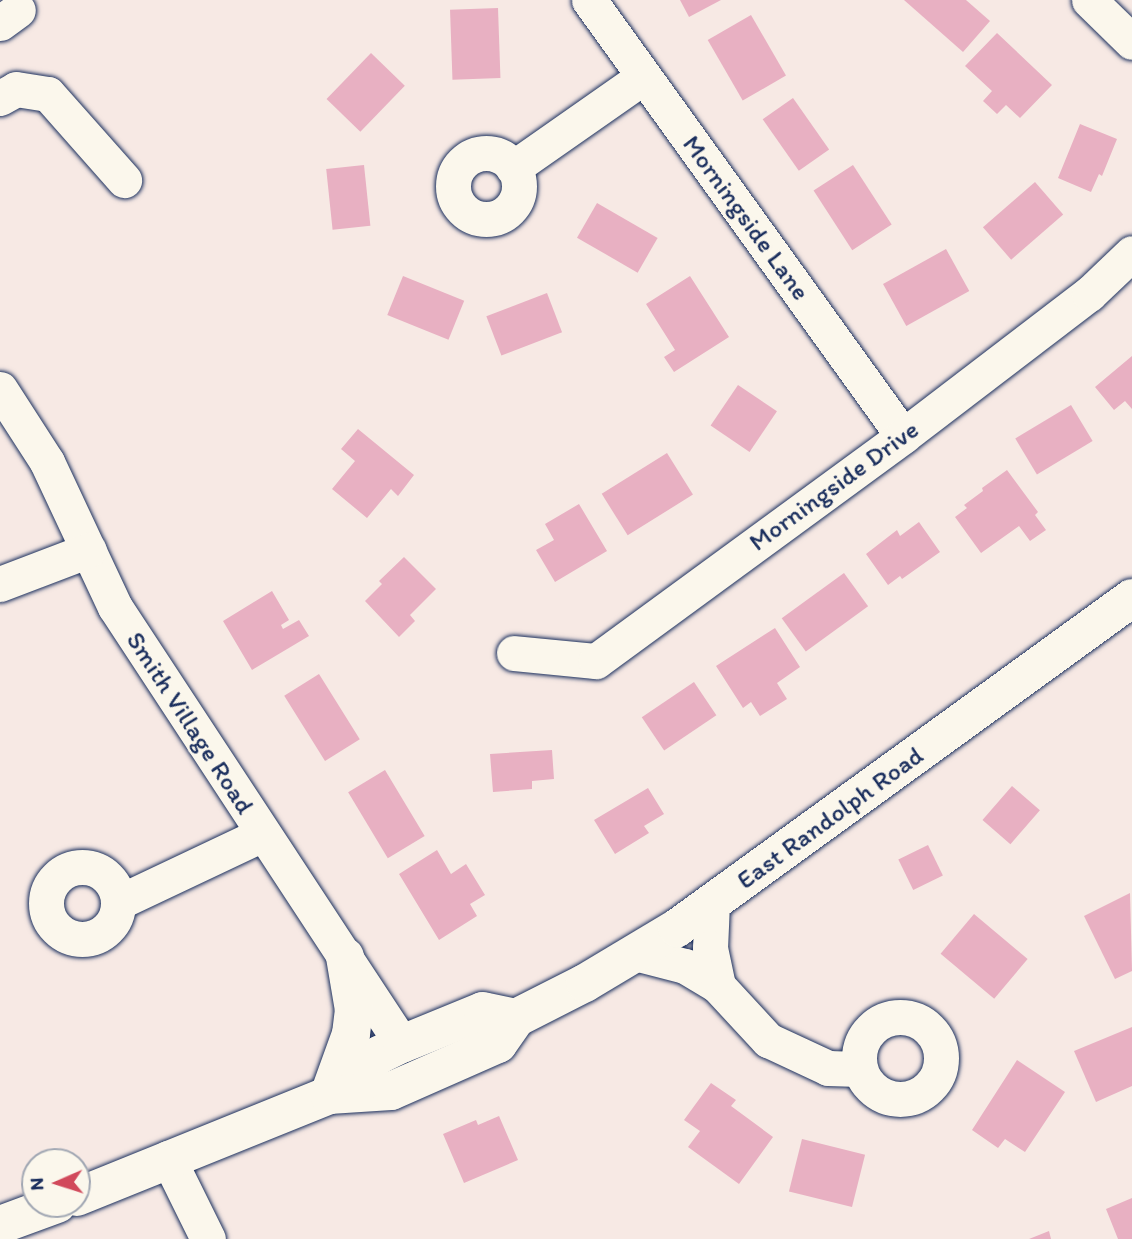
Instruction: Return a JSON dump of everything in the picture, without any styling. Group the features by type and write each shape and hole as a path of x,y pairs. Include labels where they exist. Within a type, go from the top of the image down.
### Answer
{"main road":[{"name":"East Randolph Road","path":"329,1095 391,1091 499,1044 516,1018 635,953 712,903 1132,598"},
{"path":"329,1095 351,1034 354,1010 345,957"},
{"name":"East Randolph Road","path":"91,1191 329,1095 379,1055 482,1011 516,1018"},
{"path":"0,1225 21,1217"}],"street":[{"name":"Morningside Lane","path":"589,0 903,436"},
{"path":"1089,0 1132,42"},
{"path":"513,168 643,77"},
{"path":"0,99 16,89 48,94 124,180"},
{"name":"Morningside Drive","path":"514,653 596,661 903,436 1089,294 1132,253"},
{"name":"Smith Village Road","path":"0,389 47,463 115,607 402,1044"},
{"path":"0,584 89,550"},
{"path":"119,902 263,834"},
{"path":"712,903 710,948 718,986"},
{"path":"635,953 685,965 718,986 768,1041 828,1068 859,1069"},
{"path":"168,1158 208,1239"}],"building":[{"path":"680,0 721,0 689,17"},
{"path":"904,0 966,0 990,21 963,52"},
{"path":"498,8 500,78 452,80 450,10"},
{"path":"751,15 786,76 743,101 708,40"},
{"path":"997,33 1052,85 1020,118 1006,105 997,114 983,101 992,91 965,66"},
{"path":"371,53 405,86 360,132 327,99"},
{"path":"793,98 829,150 799,171 763,119"},
{"path":"1080,124 1117,139 1102,176 1099,174 1091,192 1058,178"},
{"path":"364,165 370,226 333,230 326,169"},
{"path":"853,165 892,225 852,250 814,191"},
{"path":"1035,182 1063,214 1011,260 983,227"},
{"path":"597,203 658,238 638,273 577,238"},
{"path":"946,249 969,291 906,326 883,284"},
{"path":"403,276 464,301 448,340 387,315"},
{"path":"690,276 729,337 674,372 664,357 675,350 646,304"},
{"path":"547,293 562,332 501,356 486,316"},
{"path":"1132,356 1132,409 1125,401 1114,410 1095,387"},
{"path":"738,385 777,411 750,452 711,426"},
{"path":"1071,405 1093,441 1037,474 1015,438"},
{"path":"358,429 414,475 398,496 391,489 367,518 332,489 355,461 341,449"},
{"path":"667,453 693,495 628,535 602,494"},
{"path":"1007,470 1038,512 1035,515 1046,530 1030,541 1019,526 981,553 955,517 967,508 964,505 983,491 982,488"},
{"path":"579,504 607,551 555,582 536,550 554,540 545,524"},
{"path":"919,522 940,552 902,579 900,576 888,585 866,554 897,530 900,536"},
{"path":"404,557 436,589 410,615 415,621 399,637 365,601 382,584 379,581"},
{"path":"844,573 868,606 806,651 782,618"},
{"path":"272,591 289,620 281,625 283,629 299,620 309,636 252,670 223,621"},
{"path":"775,628 800,667 777,683 787,699 760,716 751,702 743,708 716,666"},
{"path":"319,674 360,739 325,761 284,696"},
{"path":"694,682 716,715 664,750 642,717"},
{"path":"552,750 554,779 532,781 532,789 493,792 490,754"},
{"path":"385,770 425,836 388,858 348,792"},
{"path":"1012,786 1040,810 1010,844 982,820"},
{"path":"648,788 664,814 644,826 649,833 615,854 594,820"},
{"path":"928,845 943,876 913,890 898,859"},
{"path":"437,850 451,874 466,864 485,895 470,904 477,916 439,940 399,874"},
{"path":"1130,893 1132,971 1115,979 1084,916"},
{"path":"974,914 1028,959 994,999 941,954"},
{"path":"1132,1027 1132,1086 1096,1102 1074,1051"},
{"path":"1017,1060 1065,1092 1025,1152 1005,1139 998,1148 972,1130"},
{"path":"711,1083 736,1100 731,1106 773,1137 739,1184 688,1147 700,1131 684,1120"},
{"path":"499,1116 518,1160 464,1183 443,1134 476,1120 478,1125"},
{"path":"802,1139 865,1155 852,1207 789,1191"},
{"path":"1132,1198 1132,1239 1118,1239 1106,1209"},
{"path":"1049,1231 1051,1239 1029,1239"}]}
